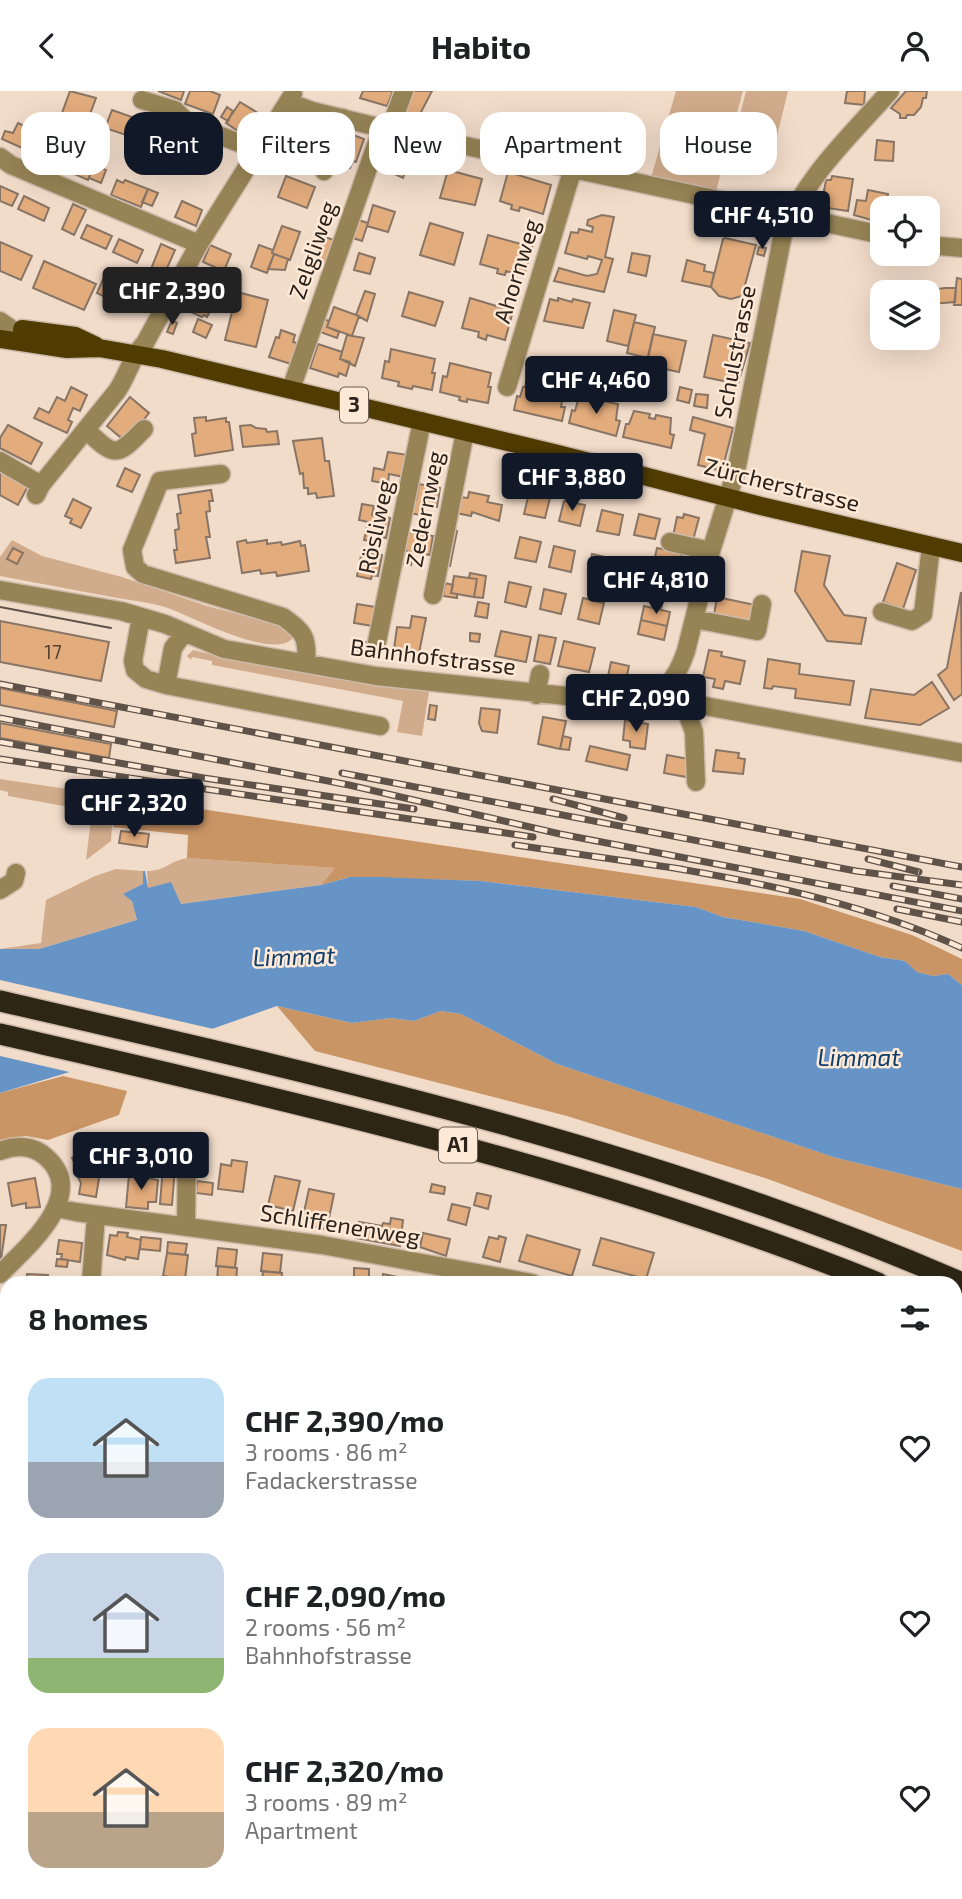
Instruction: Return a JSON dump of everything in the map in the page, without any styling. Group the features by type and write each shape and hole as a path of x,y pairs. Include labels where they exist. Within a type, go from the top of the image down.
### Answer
{"highway":[{"name":"A1","path":"0,1001 409,1098 633,1162 804,1220 944,1276"},
{"name":"A1","path":"0,1034 401,1130 574,1178 745,1233 859,1276"}],"main road":[{"name":"Zürcherstrasse","path":"2,328 75,336 99,348 291,389 728,498 962,553"}],"street":[{"name":"Zelgliweg","path":"394,112 404,91"},
{"name":"Schulstrasse","path":"728,498 736,471 783,234 790,216 807,187 890,91"},
{"path":"281,112 291,96 316,112"},
{"path":"142,100 175,110 189,124 237,142"},
{"path":"0,157 11,165 199,244"},
{"path":"0,461 39,490 122,385 134,354 145,343 199,244 242,175"},
{"name":"Zelgliweg","path":"291,389 369,175"},
{"name":"Ahornweg","path":"507,387 571,175"},
{"path":"605,175 870,233"},
{"path":"940,245 962,248"},
{"name":"Rösliweg","path":"377,642 422,421"},
{"path":"86,430 108,450 115,452 127,447 144,429"},
{"name":"Zedernweg","path":"433,595 465,432"},
{"path":"221,474 160,481 132,550 135,567 143,574 283,617 299,628 304,637 307,644 306,663"},
{"path":"696,782 694,732 684,702 670,684 681,667 711,551 728,498"},
{"path":"670,542 711,551"},
{"path":"882,612 912,621 923,614 931,546"},
{"name":"Bahnhofstrasse","path":"0,590 121,611 224,649 376,677 614,701 639,700 656,695 670,684"},
{"path":"694,619 757,631 762,604"},
{"path":"141,617 133,661 135,670 146,679 380,726"},
{"path":"166,685 173,648 184,633"},
{"path":"536,695 540,674"},
{"path":"684,702 962,753"},
{"path":"0,890 14,881 16,873"},
{"path":"186,1227 187,1145"},
{"path":"0,1151 23,1147 37,1151 48,1159 61,1181 61,1196 57,1208 26,1248 0,1274"},
{"name":"Schliffenenweg","path":"57,1208 322,1245 493,1276"},
{"path":"92,1276 96,1215"}],"shaded area":[{"path":"676,91 743,91 737,112 670,112"},
{"path":"746,91 788,91 777,136 777,112 741,112"},
{"path":"660,146 660,175 720,175 716,191 650,181"},
{"path":"12,540 42,556 122,577 207,606 280,625 292,635 292,639 281,644 266,644 230,634 159,605 0,576 0,557"},
{"path":"193,650 237,661 429,692 422,736 397,732 403,701 212,665 212,661 192,657 191,660 187,656"},
{"path":"0,779 114,796 111,841 86,860 92,811 8,796 8,792 0,790"},
{"path":"114,796 800,899 912,935 962,959 962,985 948,974 933,976 917,972 905,961 880,957 804,931 723,917 696,907 481,881 350,877 321,885 335,868 187,858 188,835 113,827"},
{"path":"187,858 335,868 321,885 181,904 148,888 147,871"},
{"path":"116,869 143,871 143,884 132,901 137,920 39,949 0,949 41,943 46,900 95,876"},
{"path":"277,1006 352,1023 391,1018 414,1021 441,1011 461,1014 557,1064 833,1157 962,1189 962,1251 768,1179 567,1116 315,1051"},
{"path":"63,1076 127,1091 119,1115 48,1140 26,1136 0,1140 0,1093"}],"water":[{"name":"Limmat","path":"143,871 148,888 171,882 181,904 321,885 350,877 378,877 481,881 696,907 723,917 804,931 880,957 905,961 917,972 933,976 948,974 962,985 962,1189 833,1157 557,1064 461,1014 441,1011 414,1021 391,1018 352,1023 277,1006 209,1030 0,1093 0,949 39,949 137,920 132,901 123,894 143,884"}],"pier":[{"path":"0,980 218,1030 78,1074 0,1056"}],"building":[{"path":"70,91 96,98 91,112 62,112"},
{"path":"158,91 184,91 181,100"},
{"path":"190,91 210,91 220,95 214,112 185,104"},
{"path":"363,91 393,91 387,106 360,98"},
{"path":"410,91 432,91 421,112 400,112"},
{"path":"847,91 865,91 864,105 845,103"},
{"path":"906,91 927,91 926,98 923,98 921,107 914,115 900,118 900,114 891,108"},
{"path":"240,102 256,112 237,112 237,130 226,123"},
{"path":"227,107 233,111 228,121 223,118"},
{"path":"112,110 124,114 124,134 110,130"},
{"path":"18,123 21,124 21,148 2,139 5,131 13,133"},
{"path":"355,136 364,139 355,162"},
{"path":"877,140 894,142 893,161 875,160"},
{"path":"76,175 90,175 88,180"},
{"path":"90,175 104,175 101,183 89,178"},
{"path":"447,175 466,175 482,179 475,205 440,198"},
{"path":"507,175 518,175 551,185 543,214 520,207 519,211 511,209 512,205 500,201"},
{"path":"286,176 315,187 307,208 278,197"},
{"path":"832,176 853,179 848,211 821,207 826,180 831,180"},
{"path":"117,180 123,183 125,180 148,189 141,207 111,195"},
{"path":"0,186 18,194 12,206 0,201"},
{"path":"148,189 158,193 152,206 142,202"},
{"path":"868,190 888,194 870,196 870,220 854,215 857,200 866,201"},
{"path":"24,196 49,208 44,221 18,209"},
{"path":"182,201 202,210 196,226 175,217"},
{"path":"73,204 86,210 74,235 62,229"},
{"path":"373,205 395,212 388,232 367,226"},
{"path":"602,215 614,217 605,257 613,259 604,292 554,281 559,268 587,276 597,274 602,260 565,253 571,232 578,233 579,229 592,232 593,227 587,225 588,220"},
{"path":"358,220 368,223 362,241 353,238"},
{"path":"430,223 463,233 454,265 420,255"},
{"path":"87,225 112,236 106,249 81,238"},
{"path":"282,226 300,232 290,260 272,253"},
{"path":"316,234 334,240 323,270 305,263"},
{"path":"488,235 532,247 524,276 506,271 505,275 500,274 497,273 498,269 480,264"},
{"path":"725,238 756,245 742,296 731,299 719,296 711,287"},
{"path":"119,239 143,250 137,263 113,252"},
{"path":"0,242 32,256 21,280 0,271"},
{"path":"161,244 175,250 164,275 151,269"},
{"path":"210,245 231,254 224,271 203,262"},
{"path":"259,245 273,250 267,273 251,267"},
{"path":"759,247 766,248 764,256 757,254"},
{"path":"359,253 375,258 370,274 354,270"},
{"path":"632,253 650,256 646,276 628,272"},
{"path":"274,254 288,259 285,270 268,269"},
{"path":"687,260 705,265 704,271 714,273 711,287 682,281"},
{"path":"44,261 96,284 84,310 33,288"},
{"path":"108,268 118,272 107,298 97,293"},
{"path":"213,276 225,281 221,290 209,285"},
{"path":"957,278 962,279 962,305 954,305"},
{"path":"956,288 955,302 940,303 940,289"},
{"path":"191,290 215,301 207,317 182,308"},
{"path":"365,291 375,294 367,321 356,315"},
{"path":"237,292 268,300 256,347 225,340"},
{"path":"409,292 443,302 435,326 402,316"},
{"path":"470,298 513,311 505,340 487,335 486,340 478,337 479,332 462,328"},
{"path":"558,298 590,303 583,328 544,321 550,299 558,301"},
{"path":"334,307 359,316 352,336 327,327"},
{"path":"614,310 636,315 628,346 607,341"},
{"path":"198,319 212,325 206,338 193,332"},
{"path":"324,319 329,321 327,327 339,332 337,338 320,332"},
{"path":"172,320 177,323 173,334 167,332"},
{"path":"634,322 655,327 648,358 627,353"},
{"path":"281,330 295,335 293,342 297,343 291,364 269,357"},
{"path":"653,334 686,341 679,372 646,365"},
{"path":"347,335 364,338 355,366 340,359"},
{"path":"713,335 750,343 738,384 704,377"},
{"path":"318,344 342,352 340,359 350,362 346,376 339,373 338,377 310,368"},
{"path":"391,349 435,359 432,390 398,386 399,382 382,378 385,361 389,362"},
{"path":"450,363 491,373 488,403 467,399 467,402 462,401 459,400 460,397 440,392 443,376 447,377"},
{"path":"526,383 542,387 542,390 548,392 549,388 564,391 562,421 514,410 517,396 520,397"},
{"path":"71,387 87,395 80,411 73,408 68,420 72,422 67,433 34,418 39,408 49,413 57,397 65,401"},
{"path":"680,387 692,390 689,403 677,400"},
{"path":"696,394 708,395 707,408 694,406"},
{"path":"582,395 596,399 595,403 602,405 603,401 618,404 616,420 620,421 616,436 569,423 572,410 575,411"},
{"path":"130,397 149,413 126,442 107,426"},
{"path":"634,411 650,414 649,418 655,419 656,415 671,418 670,434 674,435 671,448 623,437 626,424 629,424"},
{"path":"206,417 206,421 226,418 233,450 195,456 192,434 196,433 194,418"},
{"path":"693,417 733,428 722,471 698,465 705,434 690,430"},
{"path":"8,425 42,443 31,464 0,448 0,438"},
{"path":"251,425 266,429 267,432 277,431 279,444 243,447 240,426"},
{"path":"322,438 325,461 329,461 334,496 317,498 316,493 308,494 308,488 304,488 303,473 300,474 293,441"},
{"path":"388,452 408,455 404,477 389,474 388,484 372,481 374,468 384,470"},
{"path":"125,468 140,475 132,492 117,486"},
{"path":"0,470 28,486 18,505 0,495"},
{"path":"419,484 440,488 437,507 424,504 422,515 408,513 411,499 416,500"},
{"path":"211,490 213,501 209,501 210,511 206,512 210,537 206,537 210,558 176,563 175,530 179,529 177,514 181,513 178,495"},
{"path":"469,492 489,496 487,502 502,505 499,521 472,512 471,516 456,513 459,497 468,498"},
{"path":"529,493 550,498 545,518 524,514"},
{"path":"73,499 91,508 81,528 70,523 72,519 65,516"},
{"path":"564,501 585,505 580,526 559,521"},
{"path":"362,504 374,506 372,515 390,518 386,538 380,537 379,543 364,540 368,522 359,520"},
{"path":"602,510 623,515 619,535 597,531"},
{"path":"639,514 660,519 655,539 634,535"},
{"path":"684,514 699,518 693,540 673,536 677,517 683,518"},
{"path":"449,529 457,531 450,566 442,564"},
{"path":"408,532 433,536 430,555 405,551"},
{"path":"520,537 541,542 536,562 515,558"},
{"path":"246,540 247,543 267,540 267,544 281,542 282,545 300,541 301,546 305,545 309,571 277,576 276,572 261,574 260,570 242,573 237,542"},
{"path":"554,546 575,551 571,572 549,567"},
{"path":"13,548 23,553 17,564 7,559"},
{"path":"657,548 682,553 680,567 654,562"},
{"path":"400,549 413,553 411,565 397,563"},
{"path":"362,551 382,555 378,576 372,575 371,579 357,576"},
{"path":"802,551 830,556 824,585 844,615 866,618 861,644 827,641 795,591"},
{"path":"592,554 614,559 609,579 588,575"},
{"path":"654,562 680,567 677,582 651,576"},
{"path":"897,563 916,570 903,609 883,602"},
{"path":"470,573 486,576 483,598 474,597 477,579 469,578"},
{"path":"454,576 477,579 474,597 451,593"},
{"path":"651,576 677,582 674,596 648,590"},
{"path":"509,582 531,587 526,607 505,602"},
{"path":"445,583 453,585 451,593 457,594 457,598 443,596"},
{"path":"544,589 566,594 561,614 540,609"},
{"path":"656,592 664,594 661,610 652,608"},
{"path":"961,592 962,694 954,700 938,675 947,668"},
{"path":"717,597 755,605 751,622 714,615"},
{"path":"583,598 604,603 599,624 578,619"},
{"path":"478,602 489,604 487,618 475,616"},
{"path":"357,604 376,607 373,626 354,623"},
{"path":"644,606 670,612 667,626 641,620"},
{"path":"412,616 426,618 419,653 394,649 397,627 410,628"},
{"path":"641,620 667,626 664,640 638,634"},
{"path":"0,621 109,642 101,681 0,662"},
{"path":"501,631 531,637 526,662 495,656"},
{"path":"470,633 480,634 479,642 470,641"},
{"path":"539,635 556,638 550,664 534,661"},
{"path":"360,641 373,644 371,656 358,654"},
{"path":"564,641 595,648 589,672 558,666"},
{"path":"709,650 722,652 721,656 745,661 740,684 725,681 723,689 713,687 715,679 703,677"},
{"path":"768,659 800,664 799,674 854,681 850,705 795,698 796,689 773,686 772,689 764,688"},
{"path":"611,662 629,666 625,685 607,681"},
{"path":"932,682 949,708 920,725 865,718 871,689 914,695"},
{"path":"0,688 117,711 114,727 0,705"},
{"path":"430,705 437,706 435,720 428,719"},
{"path":"481,708 500,710 497,733 482,731 479,723"},
{"path":"543,717 566,721 560,749 538,744"},
{"path":"625,720 648,724 645,749 630,747 630,741 623,740"},
{"path":"0,723 111,744 109,758 0,738"},
{"path":"563,736 571,738 569,750 560,749"},
{"path":"590,746 630,755 627,770 586,761"},
{"path":"716,750 739,753 738,758 745,759 743,774 713,771"},
{"path":"667,755 689,759 686,777 664,773"},
{"path":"121,831 149,834 147,847 119,843"},
{"path":"165,1141 177,1142 172,1205 160,1204"},
{"path":"99,1144 103,1153 96,1197 79,1194 81,1183 78,1177 81,1176 72,1158"},
{"path":"232,1160 247,1162 243,1192 218,1189 221,1164 231,1166"},
{"path":"129,1175 158,1180 156,1202 148,1202 148,1209 126,1207"},
{"path":"275,1176 300,1181 293,1211 268,1205"},
{"path":"35,1178 40,1207 26,1208 26,1203 12,1206 8,1183"},
{"path":"197,1181 213,1183 212,1195 196,1193"},
{"path":"432,1184 445,1187 444,1194 430,1192"},
{"path":"309,1189 334,1194 329,1218 304,1212"},
{"path":"477,1193 491,1196 488,1209 474,1205"},
{"path":"452,1204 470,1208 466,1225 448,1220"},
{"path":"305,1213 327,1218 324,1229 303,1224"},
{"path":"391,1218 403,1220 400,1246 356,1238 359,1222 382,1226 383,1223 390,1224"},
{"path":"0,1225 6,1225 1,1260 0,1260"},
{"path":"118,1232 128,1233 127,1237 141,1240 138,1259 126,1257 125,1260 107,1255 110,1235 117,1236"},
{"path":"423,1233 450,1239 446,1256 420,1247"},
{"path":"527,1235 580,1250 572,1276 519,1261"},
{"path":"499,1236 506,1238 500,1262 483,1257 489,1237 498,1239"},
{"path":"141,1237 161,1239 160,1251 140,1249"},
{"path":"601,1238 654,1253 647,1276 635,1276 593,1265"},
{"path":"59,1240 82,1243 80,1262 61,1259 62,1254 57,1254"},
{"path":"168,1242 187,1244 185,1255 167,1253"},
{"path":"218,1248 237,1250 235,1268 216,1266"},
{"path":"167,1253 188,1255 185,1276 163,1276"},
{"path":"263,1253 282,1255 280,1273 261,1271"},
{"path":"57,1259 68,1260 67,1267 56,1266"},
{"path":"218,1266 237,1268 236,1276 217,1276"},
{"path":"354,1268 369,1269 369,1276 354,1276"},
{"path":"263,1271 282,1273 282,1276 263,1276"},
{"path":"27,1274 48,1275 48,1276"}],"tram line":[{"path":"0,607 111,628"}],"railway":[{"path":"0,684 962,867"},
{"path":"0,718 349,785 560,834 962,911"},
{"path":"0,742 204,778 414,809"},
{"path":"0,759 533,837"},
{"path":"342,773 856,871 962,885"},
{"path":"553,799 624,818"},
{"path":"515,845 681,869"},
{"path":"868,859 919,872"},
{"path":"674,868 821,899 892,920 962,948"},
{"path":"893,886 962,899"},
{"path":"897,909 962,922"}]}
